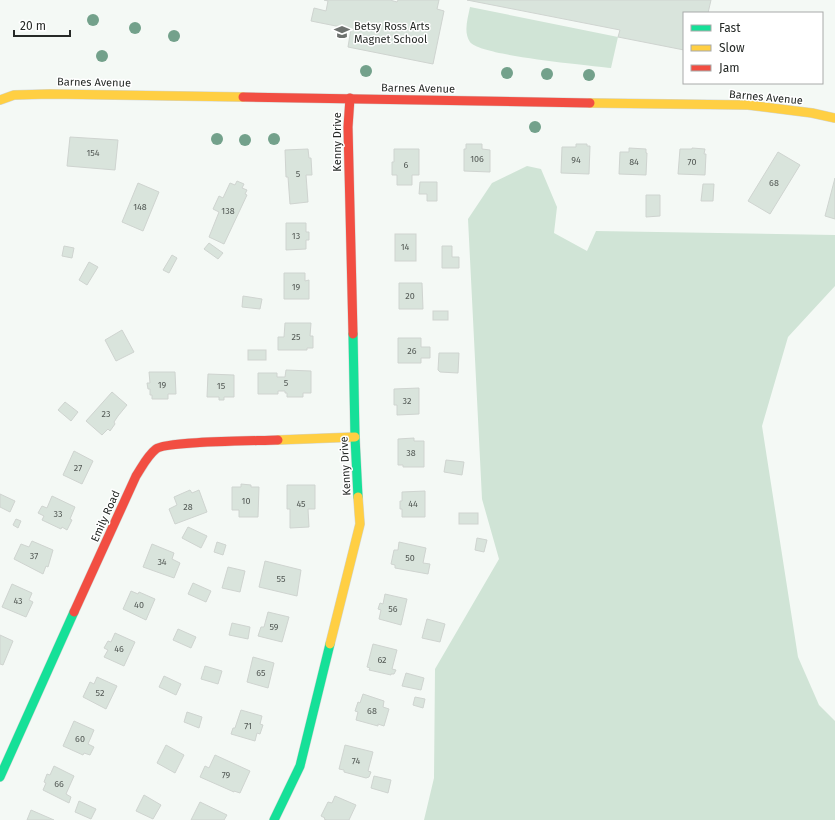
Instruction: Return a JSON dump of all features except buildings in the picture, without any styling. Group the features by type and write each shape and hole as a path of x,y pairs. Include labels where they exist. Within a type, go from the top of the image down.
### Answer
{"street":[{"name":"Barnes Avenue","path":"0,100 14,95 50,94 748,105 812,113 835,118"},
{"name":"Kenny Drive","path":"274,820 300,766 360,524 355,437 348,127 350,98"},
{"name":"Emily Road","path":"0,778 136,476 147,459 158,448 178,444 355,437"}],"green space":[{"path":"470,7 618,37 611,68 513,56 478,47 470,42 467,34"},
{"path":"527,166 541,169 557,207 554,233 587,251 596,231 835,235 835,286 788,337 762,426 798,657 819,705 835,721 835,820 424,820 434,778 435,669 499,559 482,499 468,219 492,183"}],"traffic: fast":[{"path":"353,334 358,497"},
{"path":"0,777 74,612"},
{"path":"274,820 300,766 330,644"}],"traffic: slow":[{"path":"0,100 14,95 50,94 243,97"},
{"path":"590,103 748,105 812,113 835,118"},
{"path":"278,440 355,437"},
{"path":"330,644 360,524 358,497"}],"traffic: jam":[{"path":"243,97 590,103"},
{"path":"350,98 348,127 353,334"},
{"path":"74,612 136,476 147,458 156,449 163,446 177,444 278,440"}],"place":[{"name":"Betsy Ross Arts Magnet School","path":"342,32"}]}
